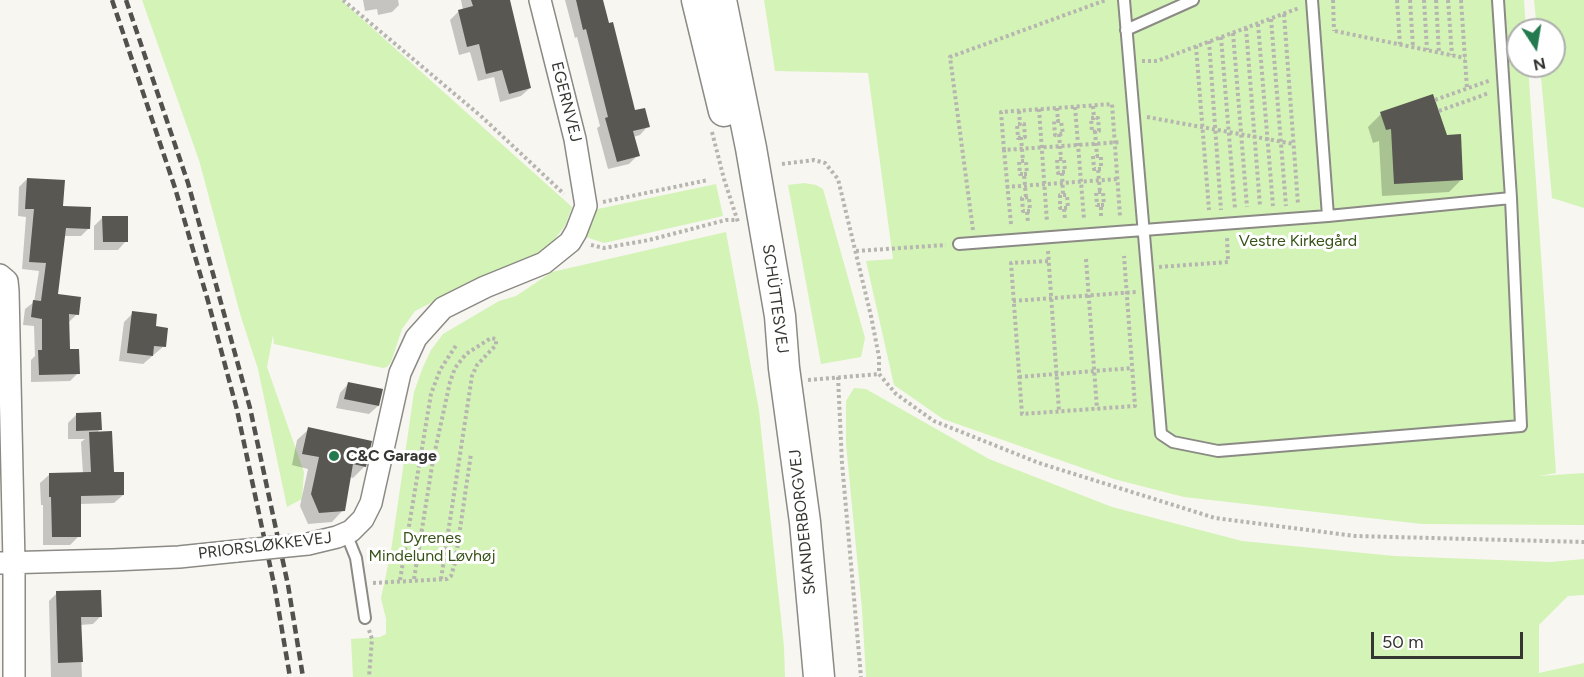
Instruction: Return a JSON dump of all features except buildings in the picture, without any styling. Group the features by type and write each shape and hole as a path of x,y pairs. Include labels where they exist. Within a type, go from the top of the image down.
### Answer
{"main road":[{"name":"SCHÜTTESVEJ","path":"697,0 746,204 771,323 794,374"},
{"name":"SCHÜTTESVEJ","path":"721,0 751,148 780,315 794,374"},
{"name":"SKANDERBORGVEJ","path":"794,374 819,677"}],"street":[{"name":"EGERNVEJ","path":"540,0 575,139 586,206"},
{"name":"PRIORSLØKKEVEJ","path":"7,563 146,559 237,551 308,544 346,533 363,519 371,503 400,373 416,338 443,308 485,287 544,263 570,242 586,206"},
{"path":"4,283 7,563 14,677"}],"lane":[{"path":"1124,0 1161,434 1173,442 1218,451 1521,426 1511,198 1498,0"},
{"path":"1126,30 1193,0"},
{"path":"1313,4 1328,216"},
{"path":"954,245 1328,216 1511,198"},
{"path":"346,533 356,558 365,618"}],"path":[{"path":"343,0 482,117 572,202 586,206 708,180"},
{"path":"975,243 950,57 1106,0"},
{"path":"1397,0 1400,44"},
{"path":"1410,0 1413,47"},
{"path":"1424,0 1427,50"},
{"path":"1436,0 1439,53"},
{"path":"1449,0 1452,55"},
{"path":"1461,0 1467,89"},
{"path":"1129,62 1156,61 1313,4"},
{"path":"1284,14 1299,218"},
{"path":"1271,19 1286,206"},
{"path":"1258,24 1273,207"},
{"path":"1246,28 1260,207"},
{"path":"1335,31 1465,58"},
{"path":"1233,33 1247,208"},
{"path":"1221,37 1235,209"},
{"path":"1209,41 1221,210"},
{"path":"1196,46 1209,210"},
{"path":"1435,100 1493,79 1504,85"},
{"path":"1439,111 1494,91 1504,85"},
{"path":"1112,104 1120,216 1009,224 1001,112 1093,105 1112,104"},
{"path":"1093,105 1094,118 1098,118 1099,131 1095,131 1097,156 1093,156 1094,169 1098,169 1100,192 1096,192 1097,206 1101,205 1101,218"},
{"path":"1075,107 1083,219"},
{"path":"1057,108 1058,121 1062,121 1063,134 1059,134 1061,159 1057,159 1058,173 1062,172 1064,195 1060,195 1060,208 1064,208 1065,220"},
{"path":"1039,109 1059,411"},
{"path":"1019,111 1020,124 1024,124 1025,137 1021,137 1023,161 1019,161 1020,174 1024,174 1026,198 1022,198 1023,211 1027,211 1028,223"},
{"path":"1133,114 1294,144"},
{"path":"1004,150 1136,141"},
{"path":"782,164 814,160 825,164 834,172 838,179 856,251 877,347 879,374 896,394 934,421 1039,463 1215,518 1355,536 1584,542"},
{"path":"1006,187 1118,179"},
{"path":"570,242 604,248 649,240 726,220 736,220"},
{"path":"1146,268 1228,262 1226,224"},
{"path":"856,251 954,245"},
{"path":"1048,261 1011,263 1022,414 1135,406 1124,256"},
{"path":"1086,259 1097,409"},
{"path":"1013,301 1148,291"},
{"path":"414,579 433,460 450,382 455,368 466,354 491,338 496,339 496,345 477,365 472,376 441,579"},
{"path":"400,580 431,394 440,370 457,344"},
{"path":"1019,376 1132,368"},
{"path":"794,374 838,377 879,374"},
{"path":"838,377 842,463 861,677"},
{"path":"361,582 391,583 400,580 441,579 452,576 471,454"},
{"path":"365,618 372,639 369,677"}],"green space":[{"path":"142,0 341,0 572,207 565,226 550,245 518,265 462,287 415,311 402,329 391,362 387,367 274,344 273,335 267,367 304,472 302,499 287,507 258,369 241,317 199,160"},
{"name":"Vestre Kirkegård","path":"764,0 1524,0 1525,18 1506,18 1506,78 1529,78 1556,473 1539,476 1584,473 1584,525 1422,524 1184,497 1114,479 943,419 894,385 866,261 893,259 868,73 775,71"},
{"path":"1534,0 1584,0 1584,208 1552,198 1541,78 1566,78 1566,18 1536,18"},
{"path":"804,183 823,189 865,338 861,357 821,364 788,185"},
{"path":"716,184 723,216 604,243 586,237 593,210"},
{"name":"Dyrenes Mindelund Løvhøj","path":"726,232 759,410 784,647 785,677 353,677 351,639 380,637 386,634 386,619 381,598 391,551 414,392 431,350 443,334 499,301 516,296 552,272"},
{"path":"854,388 866,389 989,459 1112,507 1242,541 1394,556 1550,562 1584,559 1584,595 1568,596 1539,625 1539,673 1584,663 1584,677 866,677 862,609 846,444 846,401"}],"railway":[{"path":"112,0 175,188 237,410 275,589 290,677"},
{"path":"126,0 188,183 250,408 288,585 303,677"}],"place":[{"name":"C&C Garage","path":"334,456"}]}
